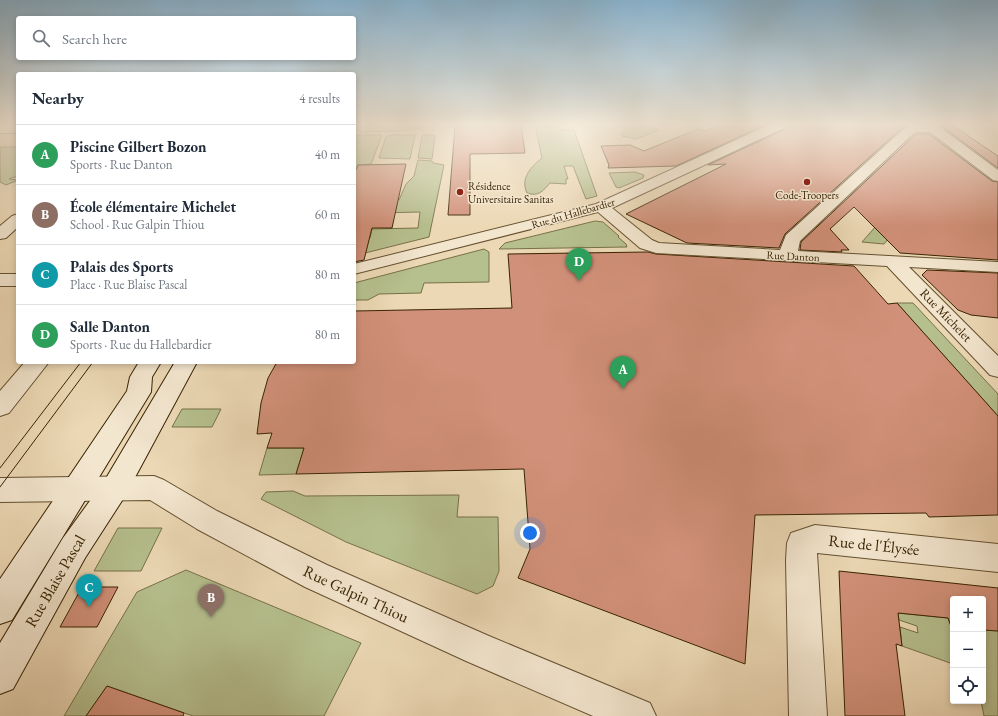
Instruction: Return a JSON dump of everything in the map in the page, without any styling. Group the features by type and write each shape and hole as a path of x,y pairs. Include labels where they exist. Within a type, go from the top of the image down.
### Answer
{"street":[{"name":"Rue du Hallebardier","path":"356,269 601,208 708,158"},
{"path":"789,256 789,248 792,239 879,158"},
{"path":"972,158 998,178"},
{"name":"Rue Danton","path":"601,208 646,244 656,248 998,267"},
{"path":"0,234 16,221"},
{"name":"Rue Michelet","path":"893,262 997,367"},
{"path":"0,280 16,280"},
{"path":"0,407 36,364"},
{"path":"0,608 139,392 141,376 149,364"},
{"name":"Rue Blaise Pascal","path":"0,676 77,543 115,488 185,364"},
{"name":"Rue Galpin Thiou","path":"0,490 154,488 207,520 316,576 485,652 637,716"},
{"name":"Rue de l'Élysée","path":"808,716 801,560 802,544 815,539 834,540 998,558"}],"green space":[{"path":"0,158 16,158 16,177 9,179 16,181 6,185 0,182"},
{"path":"356,158 373,158 371,164 358,165 356,168"},
{"path":"542,158 584,158 597,196 586,199 573,166 564,166 568,179 566,179 566,184 550,183 543,191 537,194 527,193 525,188 526,178 534,165"},
{"path":"418,160 432,161 433,163 444,165 429,237 357,255 356,238 370,238 372,229 418,228 420,212 377,213 368,200 399,200 406,184 414,176"},
{"path":"635,172 644,175 643,178 619,188 616,187 609,173"},
{"path":"595,221 603,222 619,236 618,237 626,244 627,247 499,249 505,243"},
{"path":"877,225 889,238 884,244 862,242"},
{"path":"484,249 489,252 489,282 424,283 421,293 379,294 368,300 356,300 356,282"},
{"path":"897,303 913,303 998,394 998,416"},
{"path":"182,409 221,409 212,427 172,427"},
{"path":"267,448 304,448 296,474 259,475"},
{"path":"293,491 305,496 459,495 457,517 498,517 499,571 493,586 477,594 346,542 261,499 266,492"},
{"path":"118,528 162,528 141,571 94,571"},
{"path":"186,570 361,643 324,716 193,716 107,686 86,716 64,716 137,592"},
{"path":"898,613 948,618 950,623 950,663 902,646 900,627 918,633 917,626 899,620"},
{"path":"986,630 998,631 998,716 984,716 982,704 986,704"}],"building":[{"name":"Résidence Universitaire Sanitas","path":"452,158 470,158 470,215 448,215"},
{"path":"606,158 692,158 676,166 608,168 609,165"},
{"path":"722,158 868,158 785,234 779,248 687,243 626,214 726,164 708,165"},
{"path":"890,158 962,158 992,181 998,182 998,260 900,253 854,207 830,229 849,250 841,250 842,252 800,250 801,242"},
{"path":"985,158 998,158 998,168"},
{"path":"406,164 392,228 372,228 364,260 356,262 356,170 358,165"},
{"path":"648,252 656,254 854,266 888,304 897,303 998,416 998,515 929,517 926,513 755,515 745,664 518,578 530,549 524,469 296,474 304,448 267,448 272,433 257,434 261,403 268,378 276,364 356,364 356,311 512,308 508,254"},
{"path":"927,270 998,273 998,318 971,315 958,310 922,275"},
{"path":"839,571 998,588 998,631 986,630 986,596 950,596 950,623 948,618 898,613 902,646 896,644 905,716 845,716"},
{"path":"82,587 118,587 97,627 60,627"},
{"path":"107,686 184,713 183,716 86,716"}],"tram line":[{"path":"0,468 79,364"},
{"path":"0,487 92,364"}],"place":[{"name":"Code-Troopers","path":"807,182"},
{"name":"Résidence Universitaire Sanitas","path":"460,192"},
{"name":"Salle Danton","path":"579,281"},
{"name":"Piscine Gilbert Bozon","path":"623,389"},
{"name":"Palais des Sports","path":"89,607"},
{"name":"École élémentaire Michelet","path":"211,617"}]}
